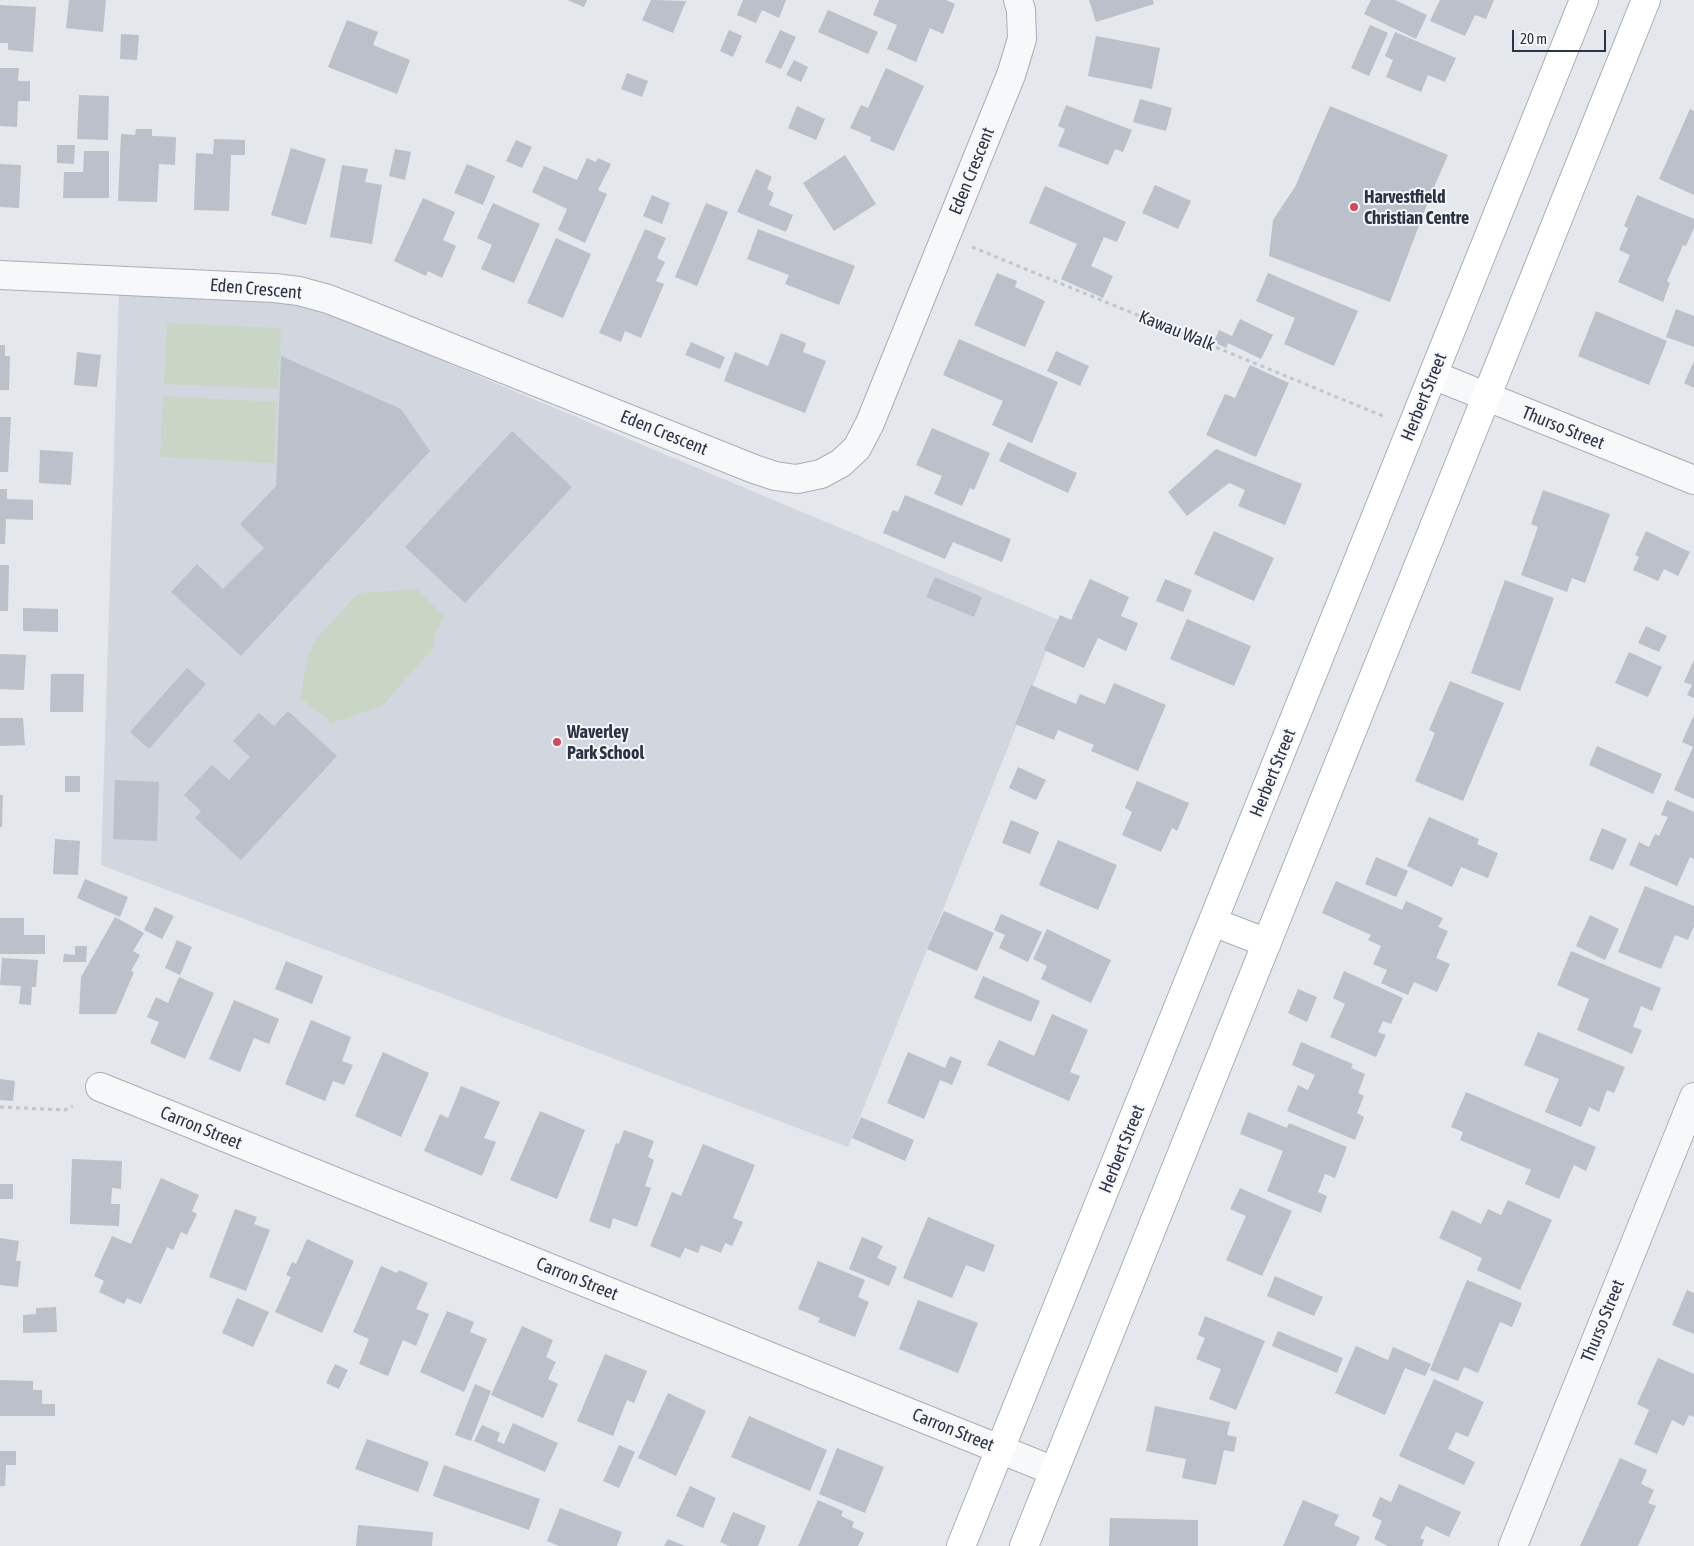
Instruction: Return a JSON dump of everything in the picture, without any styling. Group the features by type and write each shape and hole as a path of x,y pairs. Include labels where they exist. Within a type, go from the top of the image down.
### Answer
{"street":[{"name":"Eden Crescent","path":"0,275 274,288 299,291 354,309 775,476 797,479 821,474 841,463 857,448 870,422 1011,75 1022,39 1021,10 1018,0"},
{"name":"Herbert Street","path":"962,1546 1584,0"},
{"path":"1024,1546 1646,0"},
{"name":"Thurso Street","path":"1433,375 1694,480"},
{"path":"1213,922 1267,943"},
{"name":"Carron Street","path":"100,1087 1054,1471"},
{"name":"Thurso Street","path":"1513,1546 1694,1097"}],"path":[{"name":"Kawau Walk","path":"970,246 1383,416"},
{"path":"0,1107 65,1110 73,1106"}],"shaded area":[{"name":"Waverley Park School","path":"119,292 305,303 1059,620 848,1147 101,865"}],"green space":[{"path":"167,323 281,328 278,389 164,384"},
{"path":"163,396 277,402 274,463 160,457"},
{"path":"416,589 444,616 435,636 433,648 382,706 332,723 300,698 307,660 314,641 359,593"}],"building":[{"path":"69,0 106,0 103,32 66,28"},
{"path":"567,0 587,0 584,7"},
{"path":"651,0 686,1 673,33 642,20"},
{"path":"743,0 786,0 779,18 762,10 756,23 737,15"},
{"path":"879,0 946,0 955,4 943,34 930,28 916,62 887,49 897,25 873,15"},
{"path":"1089,0 1153,0 1154,4 1096,22"},
{"path":"1371,0 1395,0 1427,15 1416,39 1364,14"},
{"path":"1440,0 1494,0 1486,19 1475,15 1465,36 1430,21"},
{"path":"0,5 36,7 33,52 8,50 8,43 0,43"},
{"path":"828,10 878,32 868,54 818,32"},
{"path":"347,20 378,32 373,45 410,60 397,94 328,67"},
{"path":"1370,25 1388,33 1369,76 1351,68"},
{"path":"729,30 742,36 733,57 720,51"},
{"path":"780,30 796,37 781,69 765,62"},
{"path":"1395,32 1456,58 1445,82 1428,75 1421,92 1386,77 1393,60 1385,56"},
{"path":"121,34 139,35 137,60 120,59"},
{"path":"1096,36 1160,48 1152,89 1088,76"},
{"path":"794,60 808,67 801,82 786,75"},
{"path":"0,68 19,68 18,81 30,81 30,101 18,101 17,127 0,126"},
{"path":"886,68 924,86 894,151 870,141 871,137 850,128 861,105 868,108"},
{"path":"627,73 648,81 642,97 621,89"},
{"path":"79,95 109,96 108,140 77,139"},
{"path":"1140,99 1172,108 1166,131 1133,122"},
{"path":"1066,105 1132,130 1123,152 1115,149 1108,165 1058,146 1065,129 1058,126"},
{"path":"797,106 825,119 816,140 788,128"},
{"name":"Harvestfield Christian Centre","path":"1330,106 1448,155 1390,302 1269,256 1273,220 1295,187"},
{"path":"1690,109 1694,111 1694,195 1659,179"},
{"path":"136,129 152,129 152,136 176,137 175,165 159,164 157,202 118,201 121,134 135,135"},
{"path":"214,139 245,140 245,155 231,155 229,211 194,210 196,153 213,154"},
{"path":"516,140 532,147 522,168 506,161"},
{"path":"57,145 75,145 74,164 57,163"},
{"path":"291,148 326,159 306,225 271,215"},
{"path":"395,149 411,152 405,180 389,176"},
{"path":"84,151 109,151 109,198 63,198 64,172 83,172"},
{"path":"845,155 876,204 834,231 803,183"},
{"path":"587,158 596,162 598,158 611,164 598,190 607,194 585,243 558,230 567,209 532,192 544,166 577,180"},
{"path":"0,164 21,165 19,208 0,207"},
{"path":"467,164 495,176 483,205 454,193"},
{"path":"342,165 368,169 365,182 382,185 372,244 330,237"},
{"path":"756,169 772,177 767,189 774,193 769,205 793,215 786,232 737,212"},
{"path":"1155,185 1191,201 1178,229 1142,213"},
{"path":"1045,186 1126,222 1117,242 1104,237 1091,266 1113,276 1103,298 1061,279 1077,244 1029,223"},
{"path":"652,195 670,203 662,224 643,216"},
{"path":"1637,195 1694,219 1694,228 1686,246 1683,245 1667,281 1670,283 1663,302 1618,282 1630,255 1619,250 1628,228 1624,226"},
{"path":"423,198 455,212 443,240 456,246 442,278 428,271 426,276 394,261"},
{"path":"493,203 540,224 514,283 481,269 492,245 477,238"},
{"path":"706,203 728,212 697,286 675,277"},
{"path":"645,229 666,238 657,258 665,262 656,281 664,284 641,338 625,331 621,342 599,333"},
{"path":"758,229 855,266 839,305 785,284 789,275 747,259"},
{"path":"556,238 591,254 563,318 527,303"},
{"path":"997,273 1017,281 1015,287 1045,301 1025,347 974,325"},
{"path":"1268,273 1358,311 1334,366 1284,344 1295,318 1256,301"},
{"path":"1676,309 1694,316 1694,347 1666,337"},
{"path":"1596,311 1667,341 1649,385 1578,356"},
{"path":"1240,319 1273,335 1261,359 1228,343 1226,348 1214,342 1219,330 1232,336"},
{"path":"781,333 806,343 803,352 826,361 805,413 724,381 735,352 768,366"},
{"path":"959,339 1058,382 1032,443 992,425 1003,401 943,375"},
{"path":"691,342 725,357 720,369 685,355"},
{"path":"0,345 5,345 5,356 10,356 9,390 0,390"},
{"path":"1056,351 1089,366 1080,386 1047,371"},
{"path":"77,352 101,355 97,387 74,385"},
{"path":"281,356 401,409 430,451 241,656 171,592 197,564 223,589 264,548 240,524 276,486"},
{"path":"1694,361 1694,388 1684,383"},
{"path":"1250,365 1289,383 1256,457 1206,435 1225,394 1235,398"},
{"path":"0,417 11,417 8,472 0,472"},
{"path":"932,428 990,453 974,490 970,488 962,506 934,494 942,476 916,465"},
{"path":"512,431 572,487 465,603 405,547"},
{"path":"1008,442 1077,473 1068,493 999,461"},
{"path":"1216,449 1302,484 1285,525 1238,506 1245,490 1229,483 1187,516 1168,492"},
{"path":"40,450 73,452 71,485 39,483"},
{"path":"0,489 7,489 7,499 33,500 33,520 6,519 5,544 0,544"},
{"path":"1543,490 1610,514 1585,583 1572,578 1567,592 1521,575 1538,527 1531,524"},
{"path":"905,495 1011,539 1002,562 953,542 945,559 883,533 893,510 898,512"},
{"path":"1214,531 1274,558 1254,601 1194,574"},
{"path":"1646,531 1690,552 1678,576 1664,569 1658,581 1633,570 1639,557 1635,555"},
{"path":"0,565 9,565 8,611 0,611"},
{"path":"935,577 982,597 974,617 926,597"},
{"path":"1090,579 1129,597 1121,616 1138,623 1126,651 1098,638 1084,668 1044,650 1060,615 1071,620"},
{"path":"1165,579 1192,590 1183,612 1156,601"},
{"path":"1505,580 1554,598 1520,691 1471,673"},
{"path":"23,608 58,609 58,632 23,631"},
{"path":"1187,619 1251,646 1234,686 1170,659"},
{"path":"1646,626 1667,636 1659,652 1638,643"},
{"path":"1629,652 1662,667 1648,697 1615,683"},
{"path":"0,654 26,655 24,690 0,689"},
{"path":"1694,660 1694,698 1687,695 1692,685 1684,682"},
{"path":"187,668 206,684 149,749 130,732"},
{"path":"51,674 84,674 83,712 50,712"},
{"path":"1450,681 1504,703 1463,801 1415,781 1435,733 1429,730"},
{"path":"1114,683 1166,705 1138,771 1091,751 1094,745 1058,730 1054,740 1015,724 1031,685 1076,704 1080,694 1105,704"},
{"path":"288,711 337,756 241,860 195,818 201,811 184,795 212,765 229,780 250,757 233,741 259,713 274,726"},
{"path":"1694,715 1694,799 1674,790 1693,747 1682,742"},
{"path":"0,718 23,718 25,745 0,746"},
{"path":"1597,746 1662,774 1653,794 1589,765"},
{"path":"1018,767 1046,780 1036,800 1009,788"},
{"path":"65,776 80,776 80,792 65,792"},
{"path":"115,780 159,782 157,841 113,839"},
{"path":"1137,781 1189,803 1177,831 1172,828 1161,852 1122,835 1132,812 1125,808"},
{"path":"0,795 3,795 2,827 0,827"},
{"path":"1667,800 1694,812 1694,859 1690,857 1677,886 1629,865 1639,842 1649,847 1655,834 1659,836 1668,817 1661,815"},
{"path":"1429,817 1479,839 1477,844 1498,853 1488,878 1461,867 1452,887 1407,866"},
{"path":"1011,820 1039,832 1030,854 1002,843"},
{"path":"1602,828 1627,839 1613,870 1589,860"},
{"path":"55,839 80,841 78,875 53,874"},
{"path":"1058,840 1117,865 1098,910 1039,885"},
{"path":"1376,857 1408,871 1396,897 1365,884"},
{"path":"85,879 128,897 120,917 77,898"},
{"path":"1336,881 1402,910 1406,901 1443,918 1438,927 1448,931 1436,958 1450,964 1437,992 1414,982 1408,995 1381,983 1387,970 1373,964 1381,946 1368,940 1371,935 1322,913"},
{"path":"1645,886 1694,906 1694,926 1688,940 1675,935 1661,969 1618,952"},
{"path":"155,907 174,916 162,939 144,930"},
{"path":"944,911 994,933 977,971 927,949"},
{"path":"1001,914 1042,932 1028,962 999,948 1005,935 994,930"},
{"path":"1590,915 1619,929 1605,960 1576,946"},
{"path":"115,917 144,933 133,951 140,955 131,971 134,972 116,1014 79,1014 81,977"},
{"path":"0,918 24,918 24,935 45,935 45,954 0,954"},
{"path":"1047,929 1111,960 1091,1003 1041,979 1047,966 1033,959"},
{"path":"177,940 192,947 180,975 165,968"},
{"path":"75,946 87,946 86,962 63,962 64,954 75,955"},
{"path":"1571,951 1661,988 1652,1011 1641,1006 1633,1027 1642,1030 1632,1054 1577,1030 1589,999 1557,985"},
{"path":"2,958 38,960 36,987 32,987 31,1005 19,1004 21,986 0,985"},
{"path":"286,961 323,976 312,1004 275,989"},
{"path":"1344,971 1403,998 1391,1024 1383,1021 1378,1032 1386,1035 1376,1057 1330,1037 1345,1004 1333,998"},
{"path":"983,976 1040,1001 1031,1022 974,998"},
{"path":"179,977 214,993 185,1059 150,1043 159,1022 147,1017 156,997 168,1003"},
{"path":"1298,989 1317,997 1307,1022 1288,1013"},
{"path":"234,1000 279,1019 269,1044 254,1038 240,1072 209,1059"},
{"path":"1052,1014 1088,1030 1070,1072 1080,1076 1069,1101 987,1065 999,1040 1034,1056"},
{"path":"311,1020 351,1037 342,1061 353,1065 344,1085 333,1081 325,1101 285,1084"},
{"path":"1538,1032 1625,1067 1614,1093 1607,1090 1599,1112 1589,1107 1581,1127 1545,1112 1559,1079 1524,1065"},
{"path":"1301,1042 1353,1064 1351,1068 1365,1074 1358,1093 1364,1096 1357,1113 1364,1117 1355,1140 1287,1111 1298,1085 1308,1090 1315,1075 1292,1065"},
{"path":"383,1052 429,1073 401,1137 355,1116"},
{"path":"908,1052 945,1068 950,1056 962,1061 952,1085 940,1080 924,1119 887,1103"},
{"path":"0,1079 15,1081 13,1101 0,1100"},
{"path":"461,1086 500,1102 484,1138 496,1142 482,1176 424,1151 440,1114 448,1118"},
{"path":"1466,1092 1596,1147 1586,1171 1574,1165 1559,1199 1525,1184 1531,1170 1460,1140 1463,1132 1451,1127"},
{"path":"540,1111 585,1130 557,1199 510,1180"},
{"path":"1248,1112 1287,1128 1289,1123 1347,1147 1335,1178 1325,1174 1318,1192 1327,1196 1321,1213 1267,1191 1283,1151 1240,1134"},
{"path":"861,1117 914,1140 905,1161 852,1138"},
{"path":"624,1130 654,1141 648,1157 654,1160 645,1186 651,1188 637,1227 613,1218 610,1229 589,1221 616,1143 619,1144"},
{"path":"703,1144 755,1165 733,1218 743,1222 732,1246 725,1243 721,1253 701,1245 698,1253 685,1248 680,1258 650,1246 672,1192 681,1196"},
{"path":"72,1159 122,1161 121,1189 112,1188 111,1204 120,1204 119,1226 70,1224"},
{"path":"161,1178 199,1195 192,1211 197,1214 187,1235 181,1232 173,1250 167,1247 141,1304 127,1298 124,1304 99,1292 104,1281 94,1276 112,1236 131,1244"},
{"path":"0,1184 13,1184 13,1199 0,1199"},
{"path":"1240,1188 1292,1211 1262,1276 1226,1260 1246,1216 1230,1209"},
{"path":"1508,1200 1552,1220 1520,1290 1477,1270 1482,1258 1439,1238 1452,1210 1481,1224 1488,1209 1501,1215"},
{"path":"235,1209 257,1217 254,1224 270,1230 246,1291 209,1277"},
{"path":"928,1217 995,1245 984,1272 966,1265 952,1298 903,1278"},
{"path":"862,1237 883,1246 877,1258 897,1267 889,1286 849,1269"},
{"path":"0,1238 19,1241 16,1261 21,1261 18,1287 0,1285"},
{"path":"307,1239 354,1261 322,1333 275,1312 291,1277 286,1275 292,1262 296,1264"},
{"path":"818,1261 865,1280 858,1297 869,1302 855,1337 818,1322 820,1318 798,1309"},
{"path":"381,1266 397,1273 399,1270 428,1283 416,1309 429,1314 416,1346 403,1340 388,1376 359,1364 369,1339 353,1332"},
{"path":"1275,1276 1323,1297 1314,1316 1267,1296"},
{"path":"1467,1280 1522,1303 1512,1327 1500,1322 1478,1373 1464,1367 1458,1381 1430,1370"},
{"path":"1687,1290 1694,1293 1694,1334 1672,1325"},
{"path":"237,1298 269,1312 253,1347 222,1333"},
{"path":"918,1300 978,1323 958,1373 899,1349"},
{"path":"56,1307 57,1332 23,1333 23,1315 36,1314 36,1308"},
{"path":"447,1311 474,1322 470,1332 487,1339 464,1392 420,1372"},
{"path":"1205,1316 1265,1341 1236,1410 1209,1399 1221,1369 1196,1359 1205,1338 1198,1335"},
{"path":"522,1326 553,1340 546,1357 556,1362 548,1379 558,1384 543,1418 491,1395"},
{"path":"1278,1331 1343,1358 1337,1373 1272,1346"},
{"path":"1356,1346 1388,1360 1393,1347 1431,1364 1425,1376 1405,1368 1385,1415 1335,1393"},
{"path":"605,1354 647,1371 634,1403 627,1400 613,1436 577,1421"},
{"path":"1658,1358 1694,1374 1694,1417 1689,1415 1684,1426 1672,1420 1657,1454 1634,1444 1649,1410 1637,1404"},
{"path":"335,1364 348,1370 339,1389 326,1383"},
{"path":"1434,1379 1484,1402 1468,1437 1456,1432 1448,1449 1475,1462 1464,1485 1399,1456"},
{"path":"0,1380 33,1381 33,1390 42,1390 42,1404 55,1404 55,1416 0,1416"},
{"path":"475,1384 491,1391 471,1441 455,1435"},
{"path":"668,1393 706,1411 676,1476 638,1458"},
{"path":"1155,1406 1230,1422 1227,1435 1237,1437 1234,1452 1224,1450 1216,1485 1182,1478 1186,1459 1146,1451"},
{"path":"749,1416 827,1450 810,1491 731,1457"},
{"path":"513,1423 558,1443 545,1472 474,1441 482,1425 500,1433 497,1441 504,1444"},
{"path":"367,1439 429,1462 418,1492 355,1469"},
{"path":"619,1445 635,1452 619,1488 603,1481"},
{"path":"837,1448 884,1467 865,1513 819,1494"},
{"path":"0,1451 16,1451 16,1465 6,1465 5,1486 0,1486"},
{"path":"1620,1458 1647,1470 1641,1484 1654,1490 1648,1503 1656,1506 1638,1546 1580,1546"},
{"path":"444,1465 540,1499 529,1530 433,1496"},
{"path":"1399,1484 1461,1512 1449,1537 1426,1526 1420,1538 1424,1540 1422,1546 1388,1546 1374,1539 1382,1521 1372,1516 1380,1497 1391,1502"},
{"path":"690,1486 716,1498 703,1528 676,1516"},
{"path":"818,1500 843,1511 841,1516 854,1522 852,1527 864,1533 858,1546 798,1546"},
{"path":"1303,1500 1339,1515 1334,1525 1360,1537 1356,1546 1283,1546"},
{"path":"560,1508 622,1532 617,1546 559,1546 547,1541"},
{"path":"733,1512 766,1526 758,1546 729,1546 720,1542"},
{"path":"1110,1518 1198,1520 1198,1546 1109,1546"},
{"path":"358,1525 433,1532 432,1546 356,1546"},
{"path":"668,1539 685,1546 664,1546"}],"place":[{"name":"Harvestfield Christian Centre","path":"1354,207"},
{"name":"Waverley Park School","path":"557,742"}]}
